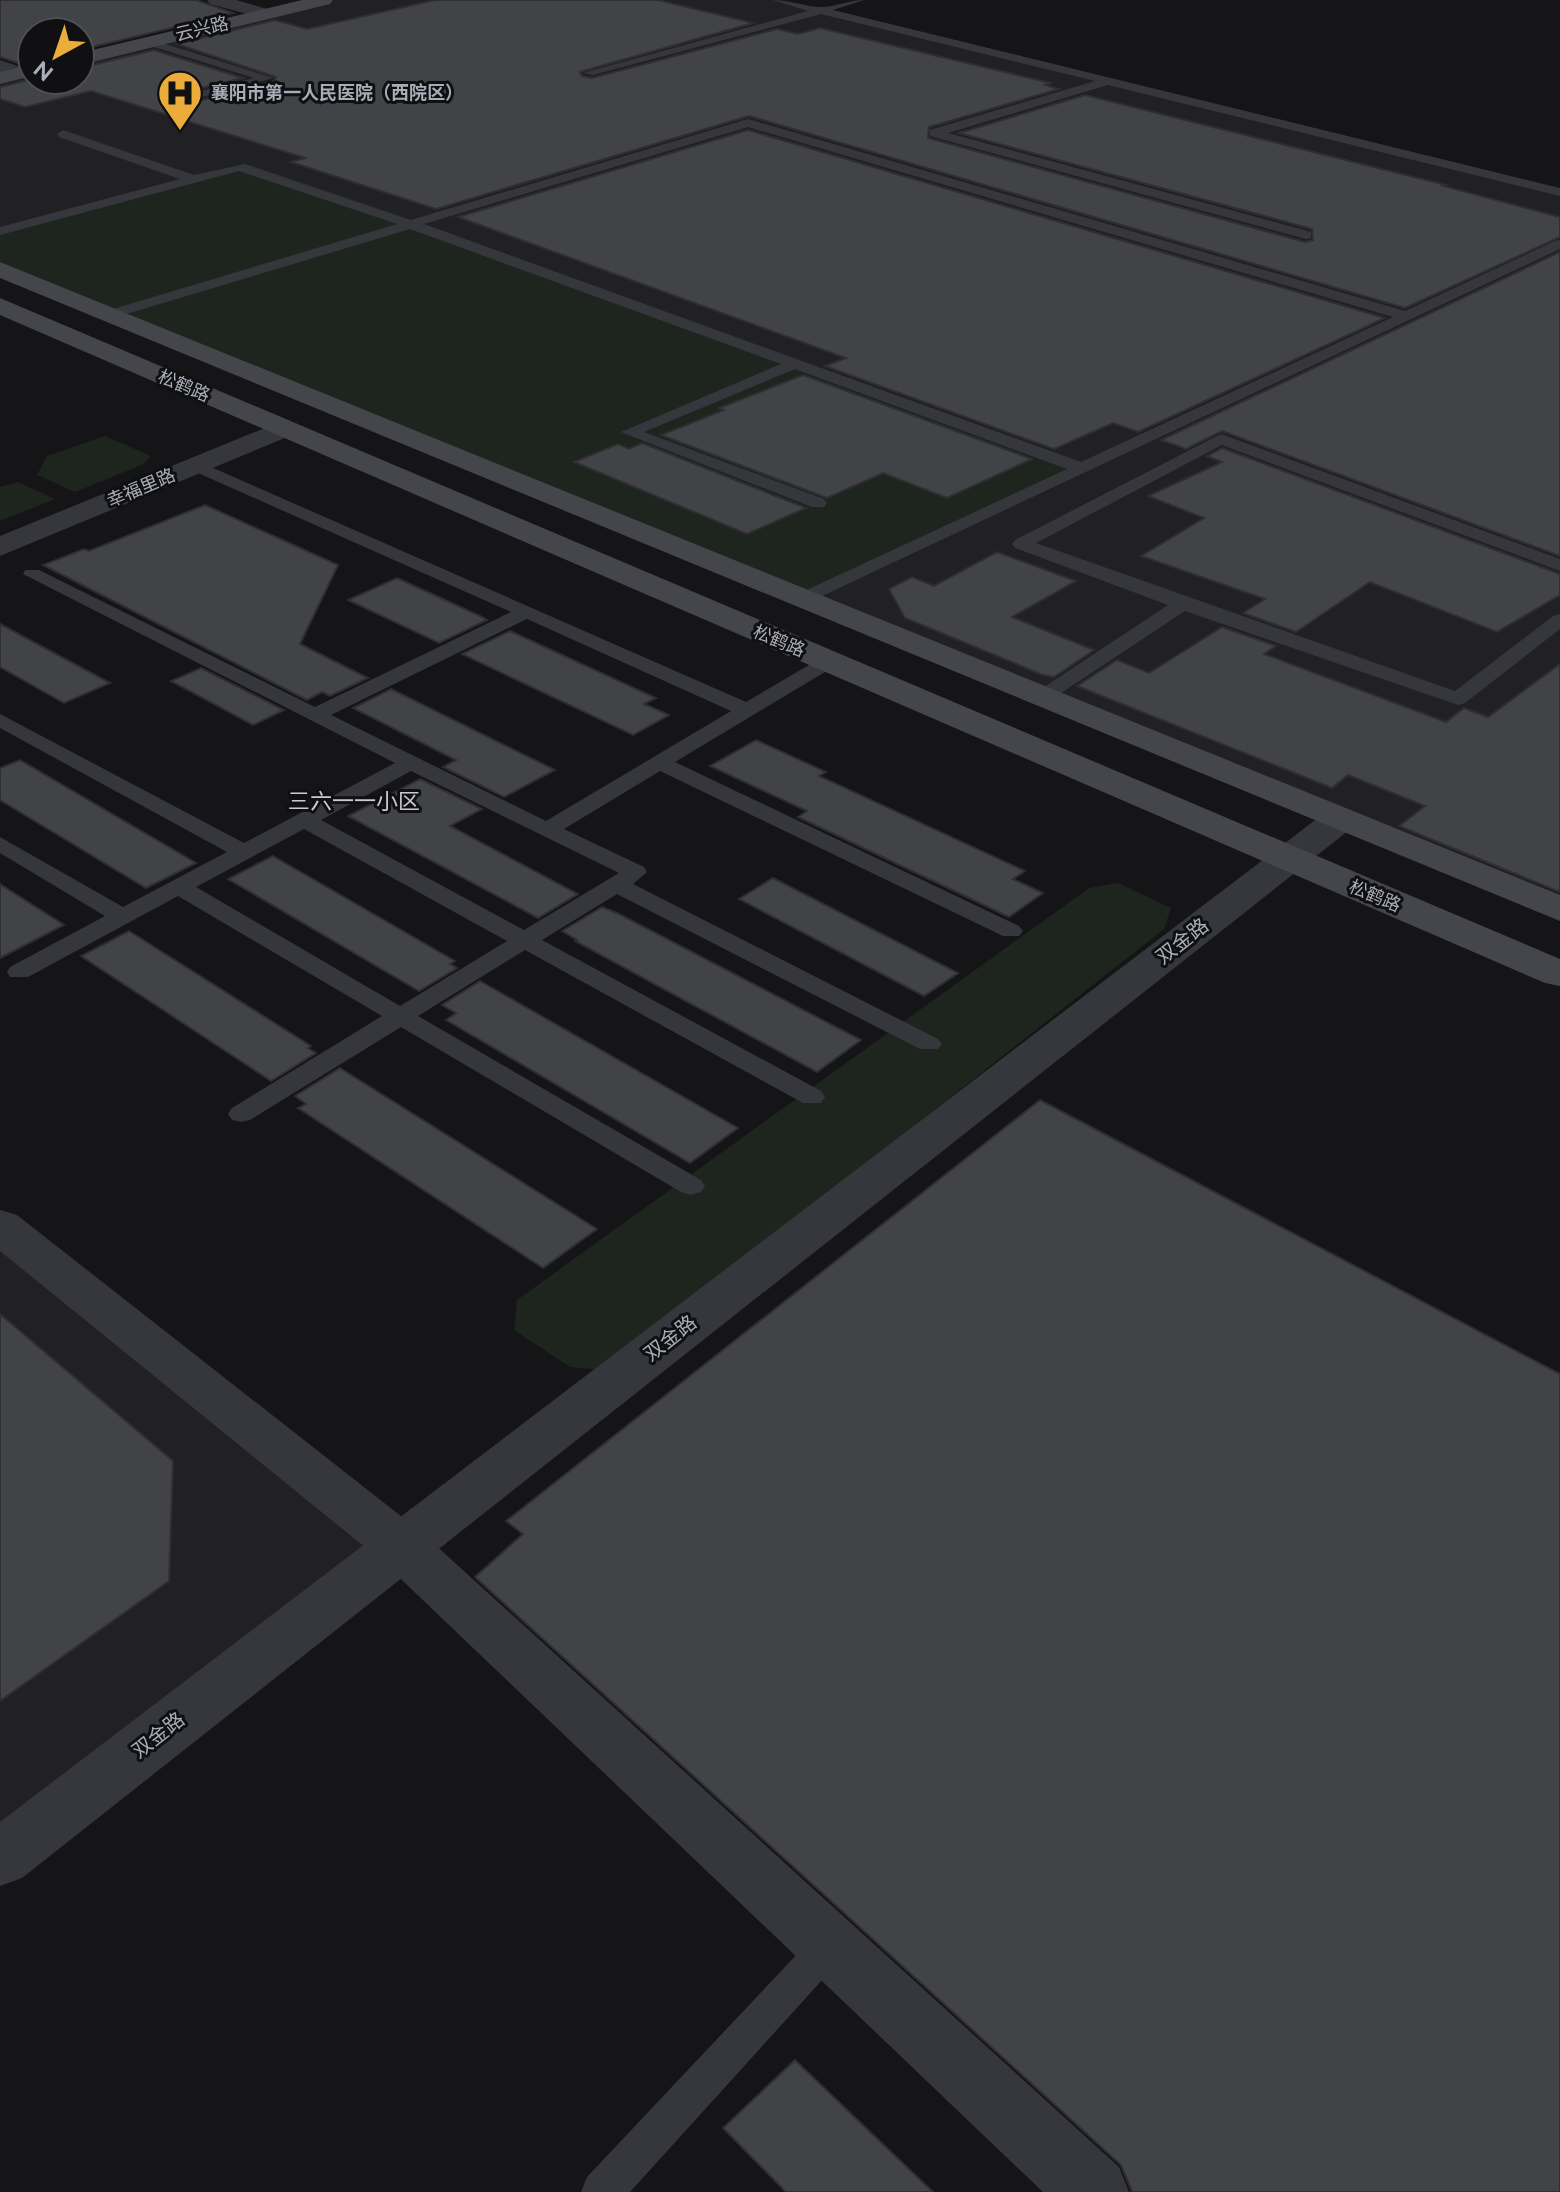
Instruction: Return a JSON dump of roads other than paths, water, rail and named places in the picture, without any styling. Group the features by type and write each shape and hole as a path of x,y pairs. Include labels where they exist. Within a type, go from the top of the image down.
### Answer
{"main road":[{"name":"云兴路","path":"96,55 324,0"},
{"name":"松鹤路","path":"0,269 1560,909"},
{"name":"松鹤路","path":"0,306 1560,974"}],"street":[{"path":"216,0 265,14"},
{"name":"幸福里路","path":"0,547 282,429"},
{"name":"双金路","path":"0,1858 1340,819"},
{"path":"0,1226 401,1546 1094,2192"}],"lane":[{"path":"778,0 1560,192"},
{"path":"589,73 859,0"},
{"path":"149,42 267,78 202,95"},
{"path":"1108,81 934,133 1306,235"},
{"path":"108,315 748,123 1407,316"},
{"path":"63,134 192,179"},
{"path":"0,231 240,167 413,225 1082,468"},
{"path":"803,599 1560,244"},
{"path":"794,364 629,432 818,503"},
{"path":"1560,565 1221,439 1021,544 1458,699 1560,620"},
{"path":"195,465 748,711"},
{"path":"32,574 636,872 241,1114"},
{"path":"1042,697 1183,604"},
{"path":"315,715 527,612"},
{"path":"547,830 828,662"},
{"path":"0,720 243,852"},
{"path":"19,972 411,763"},
{"path":"660,763 1011,931"},
{"path":"304,820 812,1097"},
{"path":"0,844 123,917"},
{"path":"616,884 929,1044"},
{"path":"179,887 691,1186"},
{"path":"602,2192 830,1945"}],"place":[{"name":"襄阳市第一人民医院（西院区）","path":"180,132"}],"district":[{"name":"三六一一小区","path":"354,801"}]}
